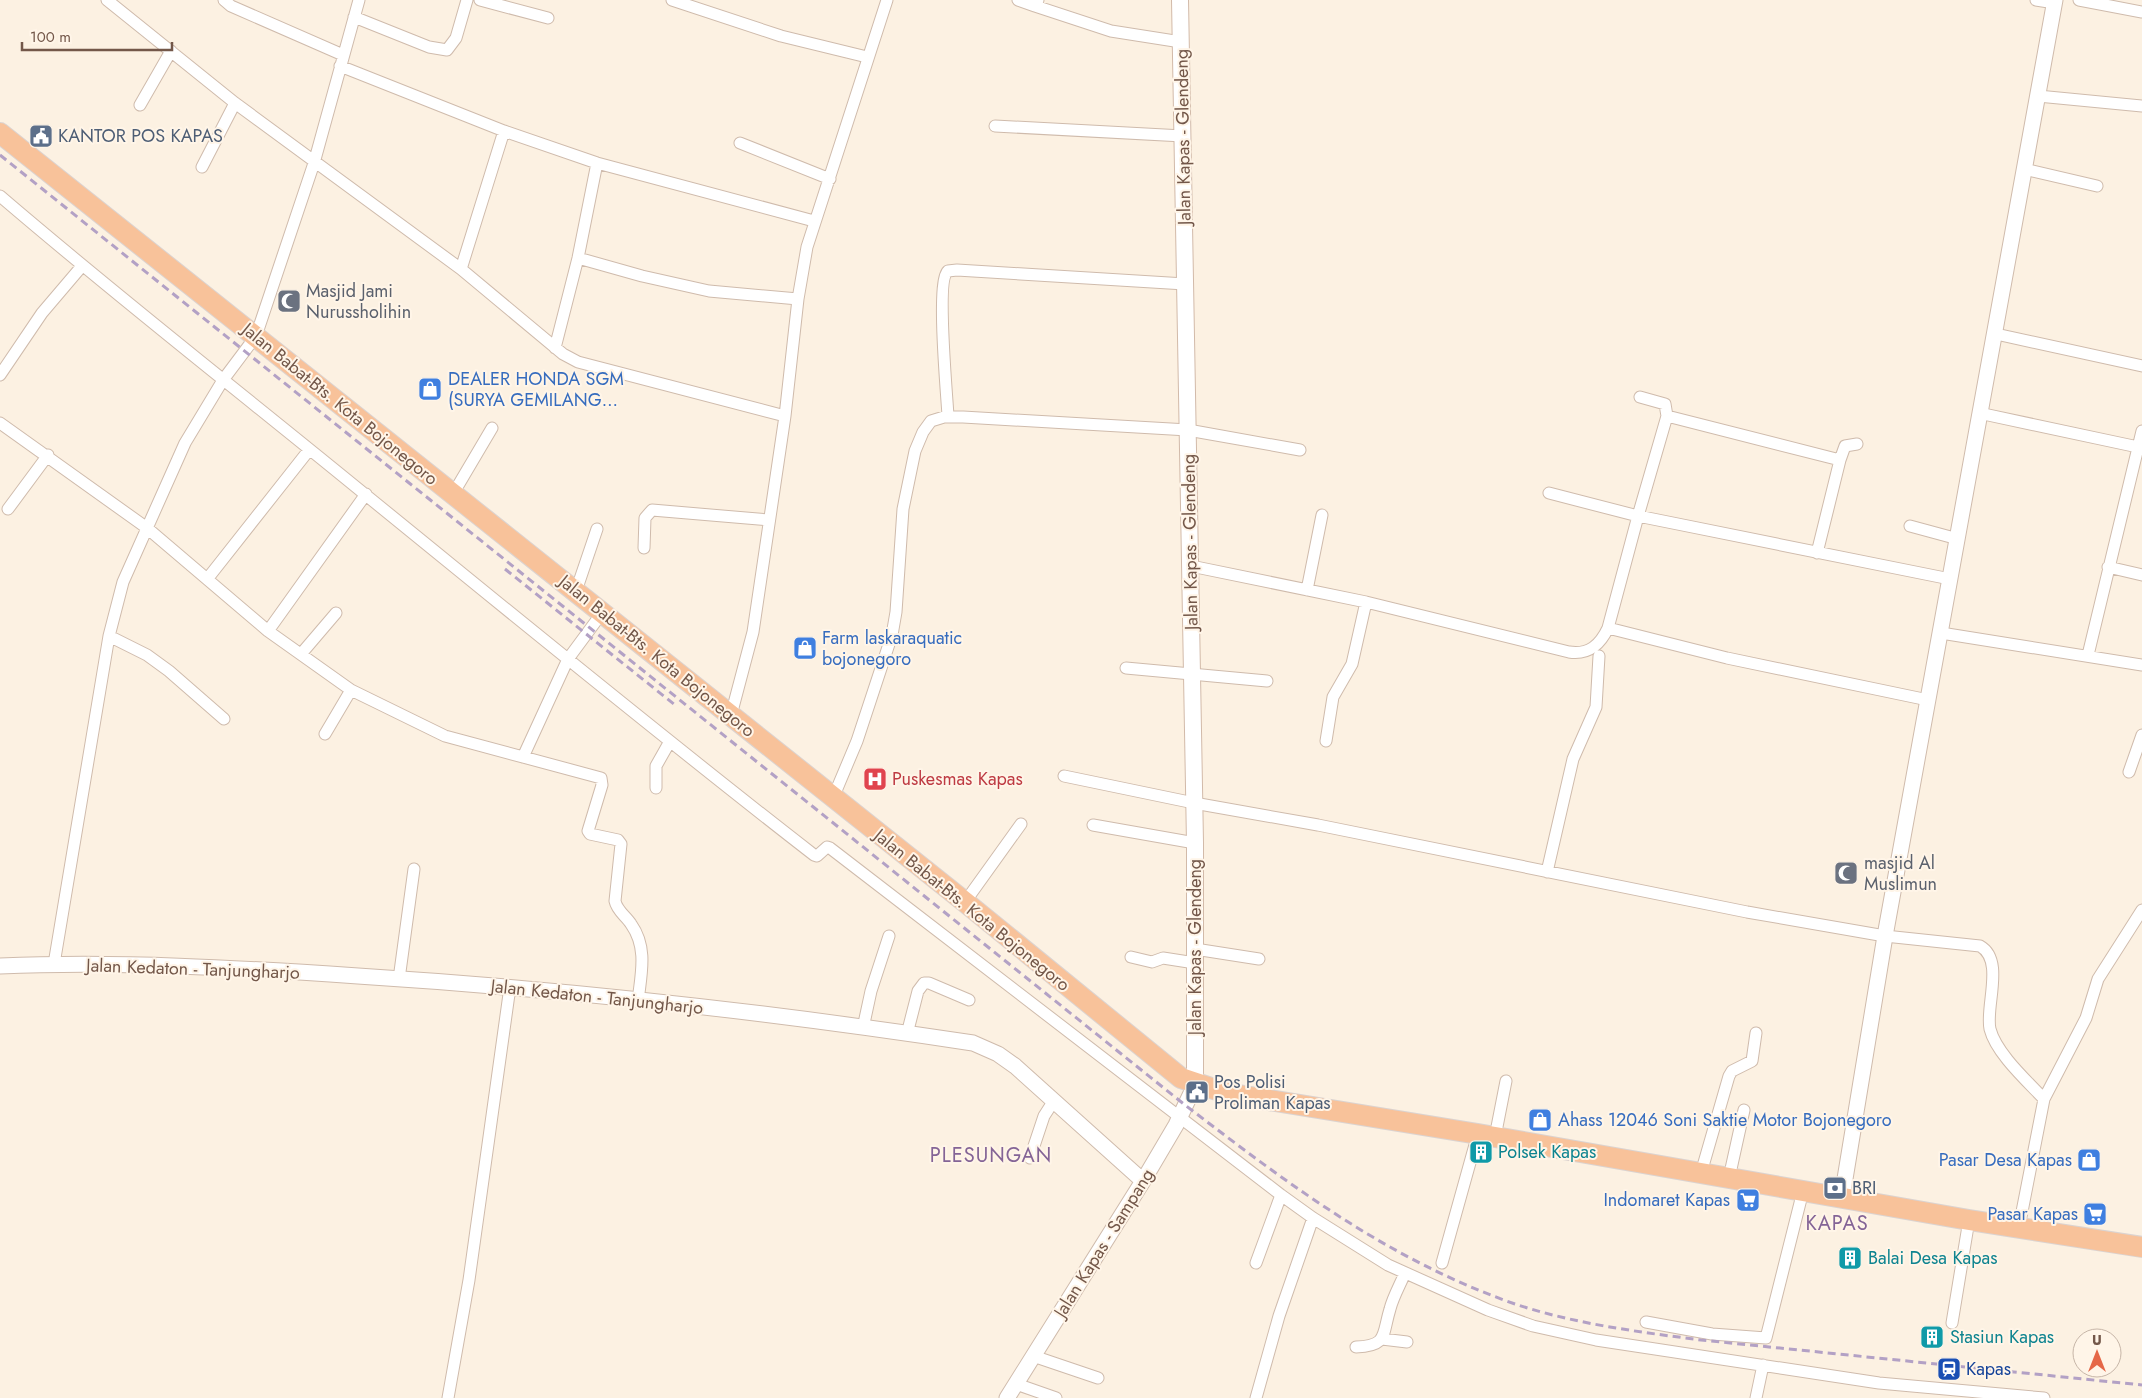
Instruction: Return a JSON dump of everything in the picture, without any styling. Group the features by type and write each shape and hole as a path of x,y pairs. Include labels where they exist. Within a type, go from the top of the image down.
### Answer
{"highway":[{"name":"Jalan Babat-Bts. Kota Bojonegoro","path":"0,132 965,902 1168,1069 1195,1085 1226,1093 1487,1135 1969,1220 2019,1226 2142,1247"}],"main road":[{"name":"Jalan Kapas - Glendeng","path":"1180,0 1196,843 1195,1085"}],"street":[{"path":"107,0 235,103 460,269 555,348 578,362 785,416"},
{"path":"224,0 230,6 342,60 504,131 597,163 814,221"},
{"path":"54,964 109,636 124,582 185,443 223,380 256,336 314,163 359,0"},
{"path":"354,17 429,47 446,50 453,45 467,0"},
{"path":"480,0 548,18"},
{"path":"731,715 749,654 785,416 798,299 814,221 830,179 867,57 887,0"},
{"path":"1018,0 1037,3 1111,31 1181,42"},
{"path":"1842,1197 1885,936 2055,2 2036,0"},
{"path":"2079,0 2142,12"},
{"path":"675,1 781,36 867,57"},
{"path":"140,105 171,51"},
{"path":"2038,96 2142,106"},
{"path":"202,167 235,103"},
{"path":"995,126 1183,136"},
{"path":"460,269 504,131"},
{"path":"740,143 830,179"},
{"path":"555,348 578,258 597,163"},
{"path":"2024,169 2097,186"},
{"path":"0,196 82,266 308,450 366,494 586,672 669,743 814,855 817,856 827,847 830,848 1281,1195 1313,1218 1388,1265 1488,1310 1533,1326 1596,1340 1879,1382 1943,1394 2044,1398"},
{"path":"578,258 642,276 709,291 798,299"},
{"path":"0,375 42,313 82,266"},
{"path":"948,416 942,308 943,277 948,271 1185,284"},
{"path":"1996,334 2142,366"},
{"path":"1547,872 1573,759 1596,707 1599,656 1667,416 1665,404 1640,397"},
{"path":"1979,413 2138,448"},
{"path":"834,798 860,732 892,635 897,603 902,517 915,451 928,424 936,418 948,416 1188,430 1300,450"},
{"path":"1667,416 1840,460"},
{"path":"0,422 147,528 268,631 350,690 445,736 602,779 602,785 588,832 617,839 621,843 615,901 616,906 631,924 643,953 638,1001"},
{"path":"453,494 492,428"},
{"path":"2088,655 2142,432"},
{"path":"1817,553 1844,446 1857,444"},
{"path":"208,578 308,450"},
{"path":"8,510 48,455"},
{"path":"1549,493 1638,516 1950,579"},
{"path":"268,631 366,494"},
{"path":"644,548 645,518 652,510 769,520"},
{"path":"1307,590 1322,515"},
{"path":"1910,526 1958,539"},
{"path":"576,591 597,529"},
{"path":"1191,566 1366,602 1569,652 1581,653 1591,658 1599,656"},
{"path":"2108,567 2142,575"},
{"path":"1326,741 1333,697 1352,664 1366,602"},
{"path":"301,654 336,613"},
{"path":"523,756 568,659 602,613"},
{"path":"1581,653 1596,646 1606,633"},
{"path":"1606,633 1928,700"},
{"path":"1941,633 2142,665"},
{"path":"109,636 147,655 224,719"},
{"path":"1126,668 1267,681"},
{"path":"325,734 350,690"},
{"path":"2129,772 2142,735"},
{"path":"656,788 656,766 669,743"},
{"path":"1064,776 1194,803 1318,824 1547,872 1885,936 1980,946 1986,949 1991,959 1993,991 1990,1028 2008,1060 2044,1099"},
{"path":"965,902 1021,824"},
{"path":"1093,825 1196,843"},
{"path":"399,979 414,869"},
{"path":"2019,1226 2044,1099 2086,1018 2098,979 2142,910"},
{"path":"863,1028 871,991 889,936"},
{"path":"1131,957 1152,962 1163,958 1195,956 1259,959"},
{"name":"Jalan Kedaton - Tanjungharjo","path":"0,966 54,964 240,968 510,987 863,1028 973,1043 998,1054 1015,1066 1143,1181"},
{"path":"907,1034 918,991 924,983 929,982 969,1000"},
{"path":"448,1398 468,1280 510,987"},
{"path":"1701,1173 1729,1076 1732,1071 1752,1061 1756,1033"},
{"path":"1442,1263 1506,1082"},
{"name":"Jalan Kapas - Sampang","path":"1007,1398 1143,1181 1180,1118 1195,1085"},
{"path":"1030,1158 1044,1116 1053,1102"},
{"path":"1729,1178 1744,1110"},
{"path":"1646,1322 1712,1334 1766,1338 1803,1191"},
{"path":"1256,1263 1281,1195"},
{"path":"1256,1398 1279,1316 1313,1218"},
{"path":"1952,1323 1969,1220"},
{"path":"1382,1339 1390,1309 1405,1273"},
{"path":"1356,1347 1373,1345 1382,1339 1407,1342"},
{"path":"1033,1356 1098,1378"},
{"path":"1756,1398 1763,1365"},
{"path":"1016,1384 1056,1398"}],"railway":[{"path":"0,155 1185,1105 1302,1192 1382,1243 1468,1286 1515,1304 1561,1317 1607,1326 1701,1340 2142,1385"},
{"path":"505,569 675,705"}],"place":[{"name":"KANTOR POS KAPAS","path":"41,136"},
{"name":"Masjid Jami Nurussholihin","path":"289,301"},
{"name":"DEALER HONDA SGM (SURYA GEMILANG…","path":"430,389"},
{"name":"Farm laskaraquatic bojonegoro","path":"805,648"},
{"name":"Puskesmas Kapas","path":"875,779"},
{"name":"masjid Al Muslimun","path":"1846,873"},
{"name":"Pos Polisi Proliman Kapas","path":"1197,1092"},
{"name":"Ahass 12046 Soni Saktie Motor Bojonegoro","path":"1540,1120"},
{"name":"Polsek Kapas","path":"1481,1152"},
{"name":"Pasar Desa Kapas","path":"2089,1160"},
{"name":"BRI","path":"1835,1188"},
{"name":"Indomaret Kapas","path":"1748,1200"},
{"name":"Pasar Kapas","path":"2095,1214"},
{"name":"Balai Desa Kapas","path":"1850,1258"},
{"name":"Stasiun Kapas","path":"1932,1337"},
{"name":"Kapas","path":"1949,1369"}],"district":[{"name":"PLESUNGAN","path":"991,1155"},
{"name":"KAPAS","path":"1837,1223"}]}
